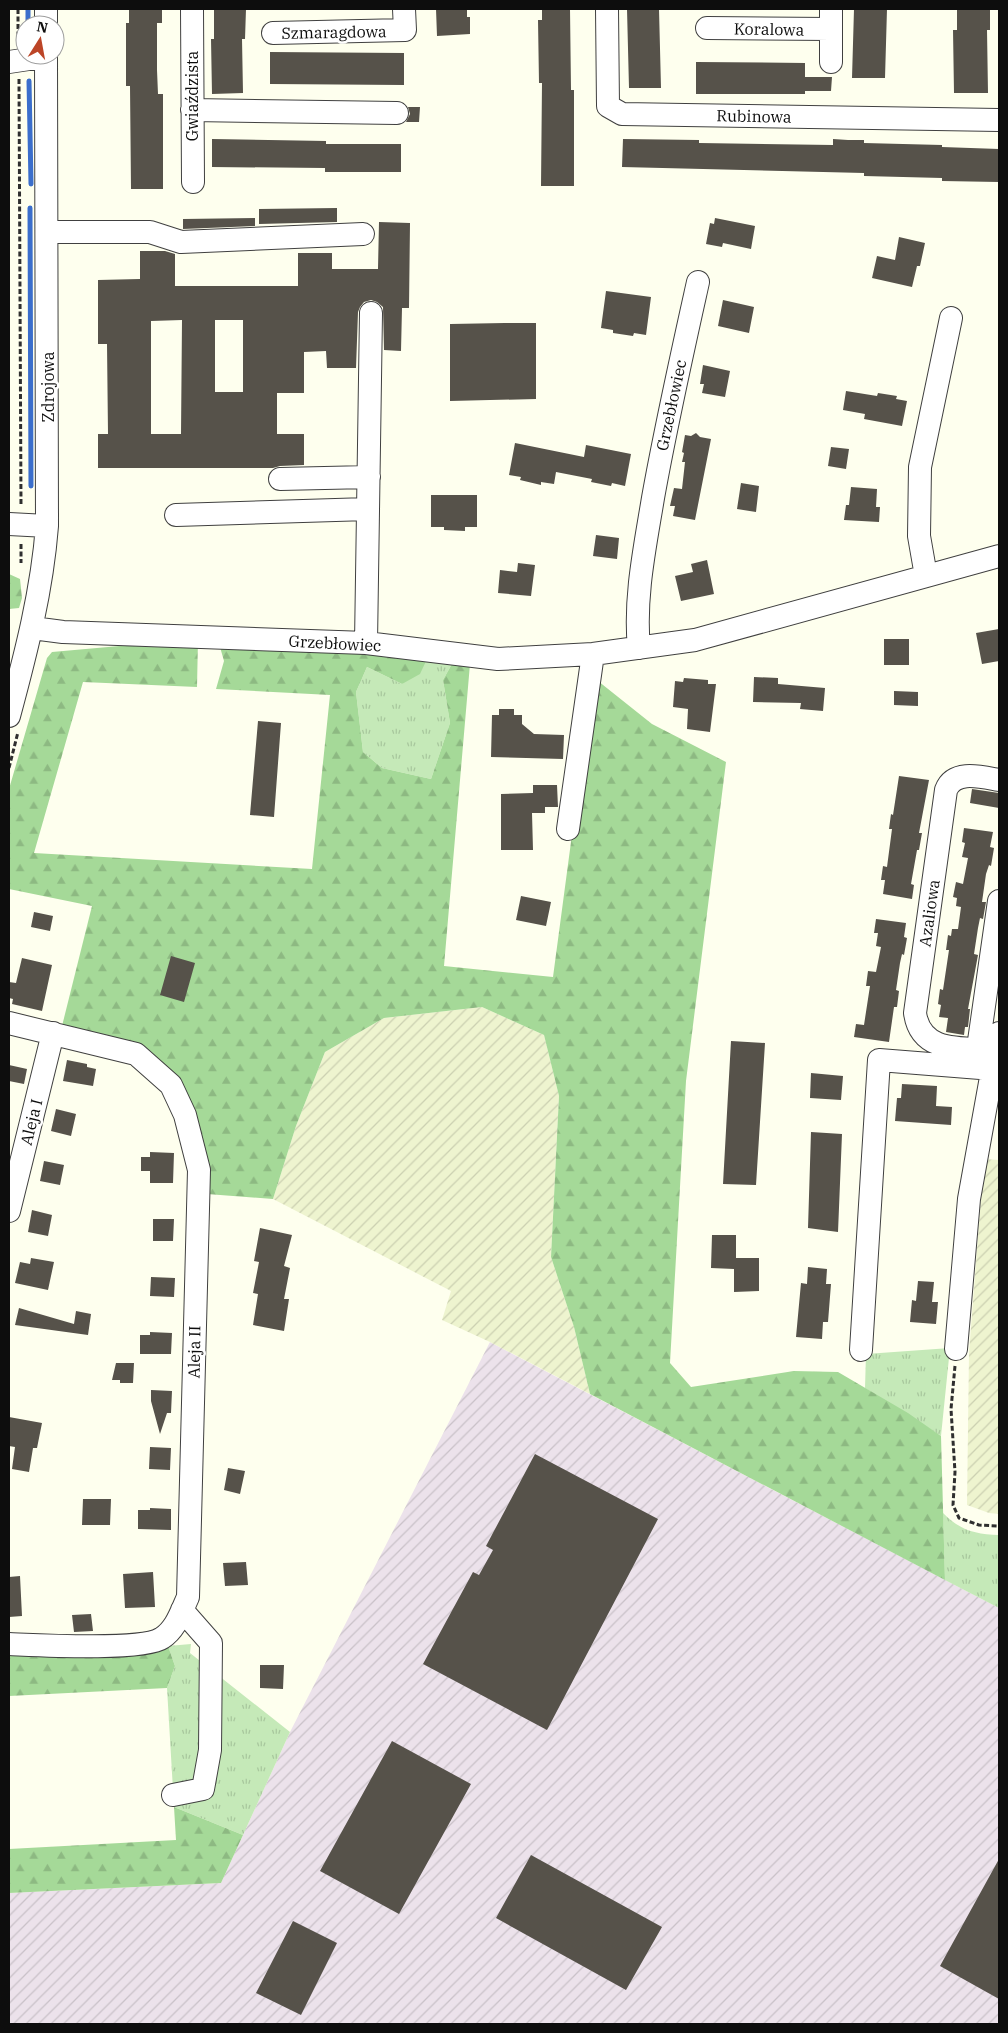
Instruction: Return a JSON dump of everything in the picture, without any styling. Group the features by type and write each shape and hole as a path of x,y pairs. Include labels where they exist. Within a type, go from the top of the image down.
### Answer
{"street":[{"name":"Gwiaździsta","path":"192,9 193,182"},
{"name":"Szmaragdowa","path":"273,33 405,30 404,9"},
{"name":"Rubinowa","path":"607,9 608,106 622,114 999,120"},
{"name":"Koralowa","path":"708,28 831,19 831,62"},
{"name":"Zdrojowa","path":"9,716 33,624 41,580 47,526 46,65"},
{"path":"192,110 397,113"},
{"path":"46,232 150,232 181,242 363,234"},
{"name":"Grzebłowiec","path":"639,648 636,622 646,538 666,427 698,282"},
{"path":"366,643 371,313"},
{"path":"926,576 919,536 920,467 951,318"},
{"path":"280,479 368,477"},
{"path":"176,515 368,509"},
{"path":"15,524 47,526"},
{"name":"Grzebłowiec","path":"33,624 40,629 63,632 366,643 498,658 592,654 695,640 999,556"},
{"path":"568,830 592,654"},
{"name":"Azaliowa","path":"992,1050 938,1046 927,1038 917,1026 916,1001 946,790 955,779 963,776 999,780"},
{"path":"956,1349 969,1199 992,1050 999,901"},
{"name":"Aleja II","path":"9,1022 136,1054 170,1085 185,1115 199,1170 188,1597 174,1626 160,1640 125,1646 9,1644"},
{"name":"Aleja I","path":"9,1211 53,1034"},
{"path":"861,1350 879,1060 992,1050"},
{"path":"173,1795 203,1789 210,1750 211,1643 182,1610"}],"path":[{"path":"18,9 14,61 15,524 22,567"},
{"path":"956,1349 951,1409 955,1472 953,1505 959,1518 979,1525 999,1526"}],"shaded area":[{"path":"490,1342 999,1608 999,2024 9,2024 9,1893 221,1883 290,1732"}],"green space":[{"path":"9,574 20,579 22,598 19,608 9,609"},
{"path":"198,639 197,687 83,682 34,853 312,869 330,695 216,689 224,661 220,647 243,643 427,659 420,674 402,684 367,667 356,692 363,752 382,768 431,779 450,723 443,680 453,662 470,664 444,966 553,977 593,677 652,724 726,762 686,1081 670,1363 691,1387 794,1371 838,1372 908,1413 941,1436 945,1580 590,1394 574,1327 551,1257 559,1096 544,1035 482,1007 384,1018 325,1052 296,1126 273,1199 207,1194 177,1078 62,1026 92,906 9,889 9,789 47,658 52,652"},
{"path":"427,659 453,662 443,680 450,723 431,779 382,768 363,752 356,692 367,667 402,684"},
{"path":"482,1007 544,1035 559,1096 551,1257 574,1327 590,1394 490,1342 442,1320 451,1291 273,1199 296,1126 325,1052 384,1018"},
{"path":"984,1159 999,1160 999,1514 989,1513 967,1505 969,1353"},
{"path":"950,1348 941,1436 865,1388 866,1354"},
{"path":"943,1513 962,1528 983,1534 999,1535 999,1608 945,1580"},
{"path":"191,1644 190,1653 290,1732 243,1835 174,1807 167,1688 175,1666 168,1646"},
{"path":"168,1646 175,1666 167,1688 9,1696 9,1653"},
{"path":"174,1807 243,1835 221,1883 9,1893 9,1849 176,1840"}],"building":[{"path":"129,9 162,9 162,23 157,23 157,70 158,94 163,94 163,189 131,189 130,86 126,86 126,23 129,23"},
{"path":"214,9 246,9 245,39 242,39 243,93 212,94 211,39 214,39"},
{"path":"436,9 467,9 467,17 470,17 470,34 437,36"},
{"path":"542,9 570,9 571,90 574,90 574,186 541,186 542,83 539,83 538,20 542,20"},
{"path":"627,9 659,9 661,88 629,88"},
{"path":"854,9 887,9 885,78 852,78"},
{"path":"957,9 990,9 990,30 987,30 988,93 954,93 953,30 957,30"},
{"path":"270,52 404,53 404,85 270,84"},
{"path":"696,62 805,63 805,77 832,77 831,91 805,91 805,94 696,94"},
{"path":"408,107 420,107 419,122 406,122 410,114"},
{"path":"212,139 326,141 326,144 401,144 401,172 325,172 325,168 212,167"},
{"path":"623,139 699,140 699,143 833,145 833,139 864,140 864,143 999,149 999,182 942,181 942,178 864,176 864,173 622,167"},
{"path":"337,208 337,222 259,224 259,209"},
{"path":"255,218 255,226 183,229 183,219"},
{"path":"715,218 755,226 751,249 723,243 722,247 706,244 710,223 714,224"},
{"path":"379,222 410,223 409,308 402,308 401,351 384,350 383,307 371,300 364,302 358,312 356,368 327,368 326,351 304,352 304,393 277,393 277,434 304,434 304,465 273,468 98,468 98,434 108,434 107,344 98,344 98,280 140,279 140,251 165,251 175,254 175,286 298,286 298,253 332,253 332,269 378,269","holes":["182,320 181,434 151,434 151,321","215,320 243,320 243,392 215,392"]},
{"path":"899,237 925,243 920,266 917,266 912,287 872,278 877,256 895,260"},
{"path":"606,291 651,297 646,335 634,333 633,336 613,333 613,330 601,328"},
{"path":"723,300 754,307 749,333 718,326"},
{"path":"536,323 536,399 450,401 450,324"},
{"path":"703,365 730,371 725,397 702,393 704,384 700,384"},
{"path":"846,391 877,396 878,393 897,396 896,399 907,401 902,426 864,419 865,414 843,410"},
{"path":"696,433 700,437 711,439 695,520 673,516 675,506 670,506 674,488 682,489 685,462 682,462 684,453 682,452 685,435 691,436"},
{"path":"515,443 584,457 586,445 631,454 625,486 612,483 611,486 591,482 592,479 556,472 554,484 541,482 541,485 520,480 521,477 509,475"},
{"path":"831,447 849,449 846,469 828,466"},
{"path":"741,483 759,486 756,512 737,509"},
{"path":"851,487 877,489 876,507 880,507 879,522 844,520 846,505 849,505"},
{"path":"431,495 477,495 477,527 465,527 465,531 444,530 444,527 431,527"},
{"path":"596,535 619,538 617,559 593,556"},
{"path":"707,560 714,594 681,601 675,576 693,572 691,564"},
{"path":"518,563 535,565 531,596 498,593 500,570 517,572"},
{"path":"999,629 999,661 982,664 976,633"},
{"path":"884,639 909,639 909,665 884,665"},
{"path":"754,677 778,678 778,684 825,688 823,711 800,709 801,703 753,702"},
{"path":"684,678 708,680 708,684 716,684 710,732 687,729 688,709 673,707 675,681 683,682"},
{"path":"894,691 918,692 918,706 894,705"},
{"path":"499,709 514,709 514,715 522,715 522,724 534,734 564,735 563,759 491,757 492,715 499,715"},
{"path":"258,721 281,723 274,817 250,815"},
{"path":"899,776 929,780 919,833 922,833 911,884 914,885 912,899 883,894 885,880 881,880 883,866 887,867 892,829 889,829"},
{"path":"533,785 557,785 558,807 545,807 545,813 532,813 533,850 501,850 501,794 533,793"},
{"path":"972,789 999,793 999,808 970,803"},
{"path":"964,828 993,832 990,847 994,848 991,866 989,865 986,874 982,902 986,902 983,919 980,918 978,928 974,954 978,955 968,1009 970,1009 968,1027 965,1027 964,1035 946,1032 948,1018 939,1017 941,1005 938,1004 940,989 943,990 949,950 946,950 948,935 951,936 952,929 958,929 961,907 956,906 957,898 953,897 956,882 963,884 968,858 962,857 965,843 962,842"},
{"path":"521,896 551,902 546,926 516,920"},
{"path":"34,912 53,916 50,931 31,927"},
{"path":"876,919 906,923 904,937 907,938 904,955 902,954 900,963 896,990 899,991 897,1007 894,1007 889,1042 854,1037 856,1024 864,1025 870,986 866,986 868,971 876,972 881,947 876,946 878,933 874,933"},
{"path":"171,956 195,963 184,1002 160,995"},
{"path":"22,958 52,965 42,1011 12,1004 13,999 9,998 9,982 16,983"},
{"path":"731,1041 765,1043 756,1185 723,1184"},
{"path":"67,1060 87,1064 87,1067 96,1069 93,1086 63,1081"},
{"path":"9,1065 27,1069 24,1084 9,1081"},
{"path":"811,1073 843,1076 841,1100 810,1098"},
{"path":"902,1084 937,1086 936,1106 952,1107 951,1125 895,1121 897,1098 901,1098"},
{"path":"56,1109 76,1114 71,1136 51,1131"},
{"path":"811,1132 842,1134 838,1232 808,1228"},
{"path":"150,1152 174,1153 173,1183 150,1183 150,1171 141,1171 141,1157 150,1157"},
{"path":"44,1161 64,1165 60,1185 40,1181"},
{"path":"32,1210 52,1215 48,1236 28,1232"},
{"path":"153,1219 174,1219 173,1241 153,1241"},
{"path":"260,1228 292,1235 284,1266 290,1268 284,1299 289,1299 284,1331 253,1325 258,1294 253,1293 259,1262 254,1261"},
{"path":"712,1235 736,1235 736,1258 759,1258 759,1291 734,1292 734,1269 711,1268"},
{"path":"31,1258 54,1262 48,1290 15,1283 20,1262 30,1264"},
{"path":"808,1267 827,1269 826,1284 831,1284 828,1322 823,1322 822,1339 796,1337 801,1283 807,1284"},
{"path":"151,1277 175,1278 174,1297 150,1296"},
{"path":"918,1281 934,1282 932,1302 938,1302 936,1324 910,1322 912,1300 916,1301"},
{"path":"19,1308 74,1324 76,1311 91,1314 88,1335 15,1325"},
{"path":"150,1332 172,1333 171,1354 140,1354 140,1335 150,1335"},
{"path":"116,1363 134,1363 133,1383 120,1383 120,1380 112,1380"},
{"path":"151,1390 172,1391 171,1413 167,1413 160,1434 151,1401"},
{"path":"9,1417 42,1423 37,1448 33,1448 29,1472 12,1469 15,1447 9,1446"},
{"path":"150,1447 171,1448 170,1470 149,1469"},
{"path":"535,1454 658,1519 547,1730 423,1664 473,1572 479,1575 493,1550 486,1546"},
{"path":"228,1468 245,1471 240,1494 224,1490"},
{"path":"83,1499 111,1499 110,1525 82,1525"},
{"path":"150,1508 171,1509 171,1530 138,1529 138,1510 150,1510"},
{"path":"246,1562 248,1585 225,1586 223,1563"},
{"path":"153,1572 155,1607 125,1608 123,1574"},
{"path":"20,1576 22,1616 9,1617 9,1577"},
{"path":"91,1614 93,1631 74,1632 72,1615"},
{"path":"260,1665 284,1665 283,1689 260,1688"},
{"path":"392,1741 471,1784 399,1914 320,1871"},
{"path":"531,1855 662,1927 626,1990 496,1918"},
{"path":"999,1859 999,1999 940,1966"},
{"path":"293,1921 337,1943 301,2015 256,1993"}],"waterway":[{"path":"28,9 28,15"},
{"path":"29,81 31,184"},
{"path":"30,208 31,486"}]}
